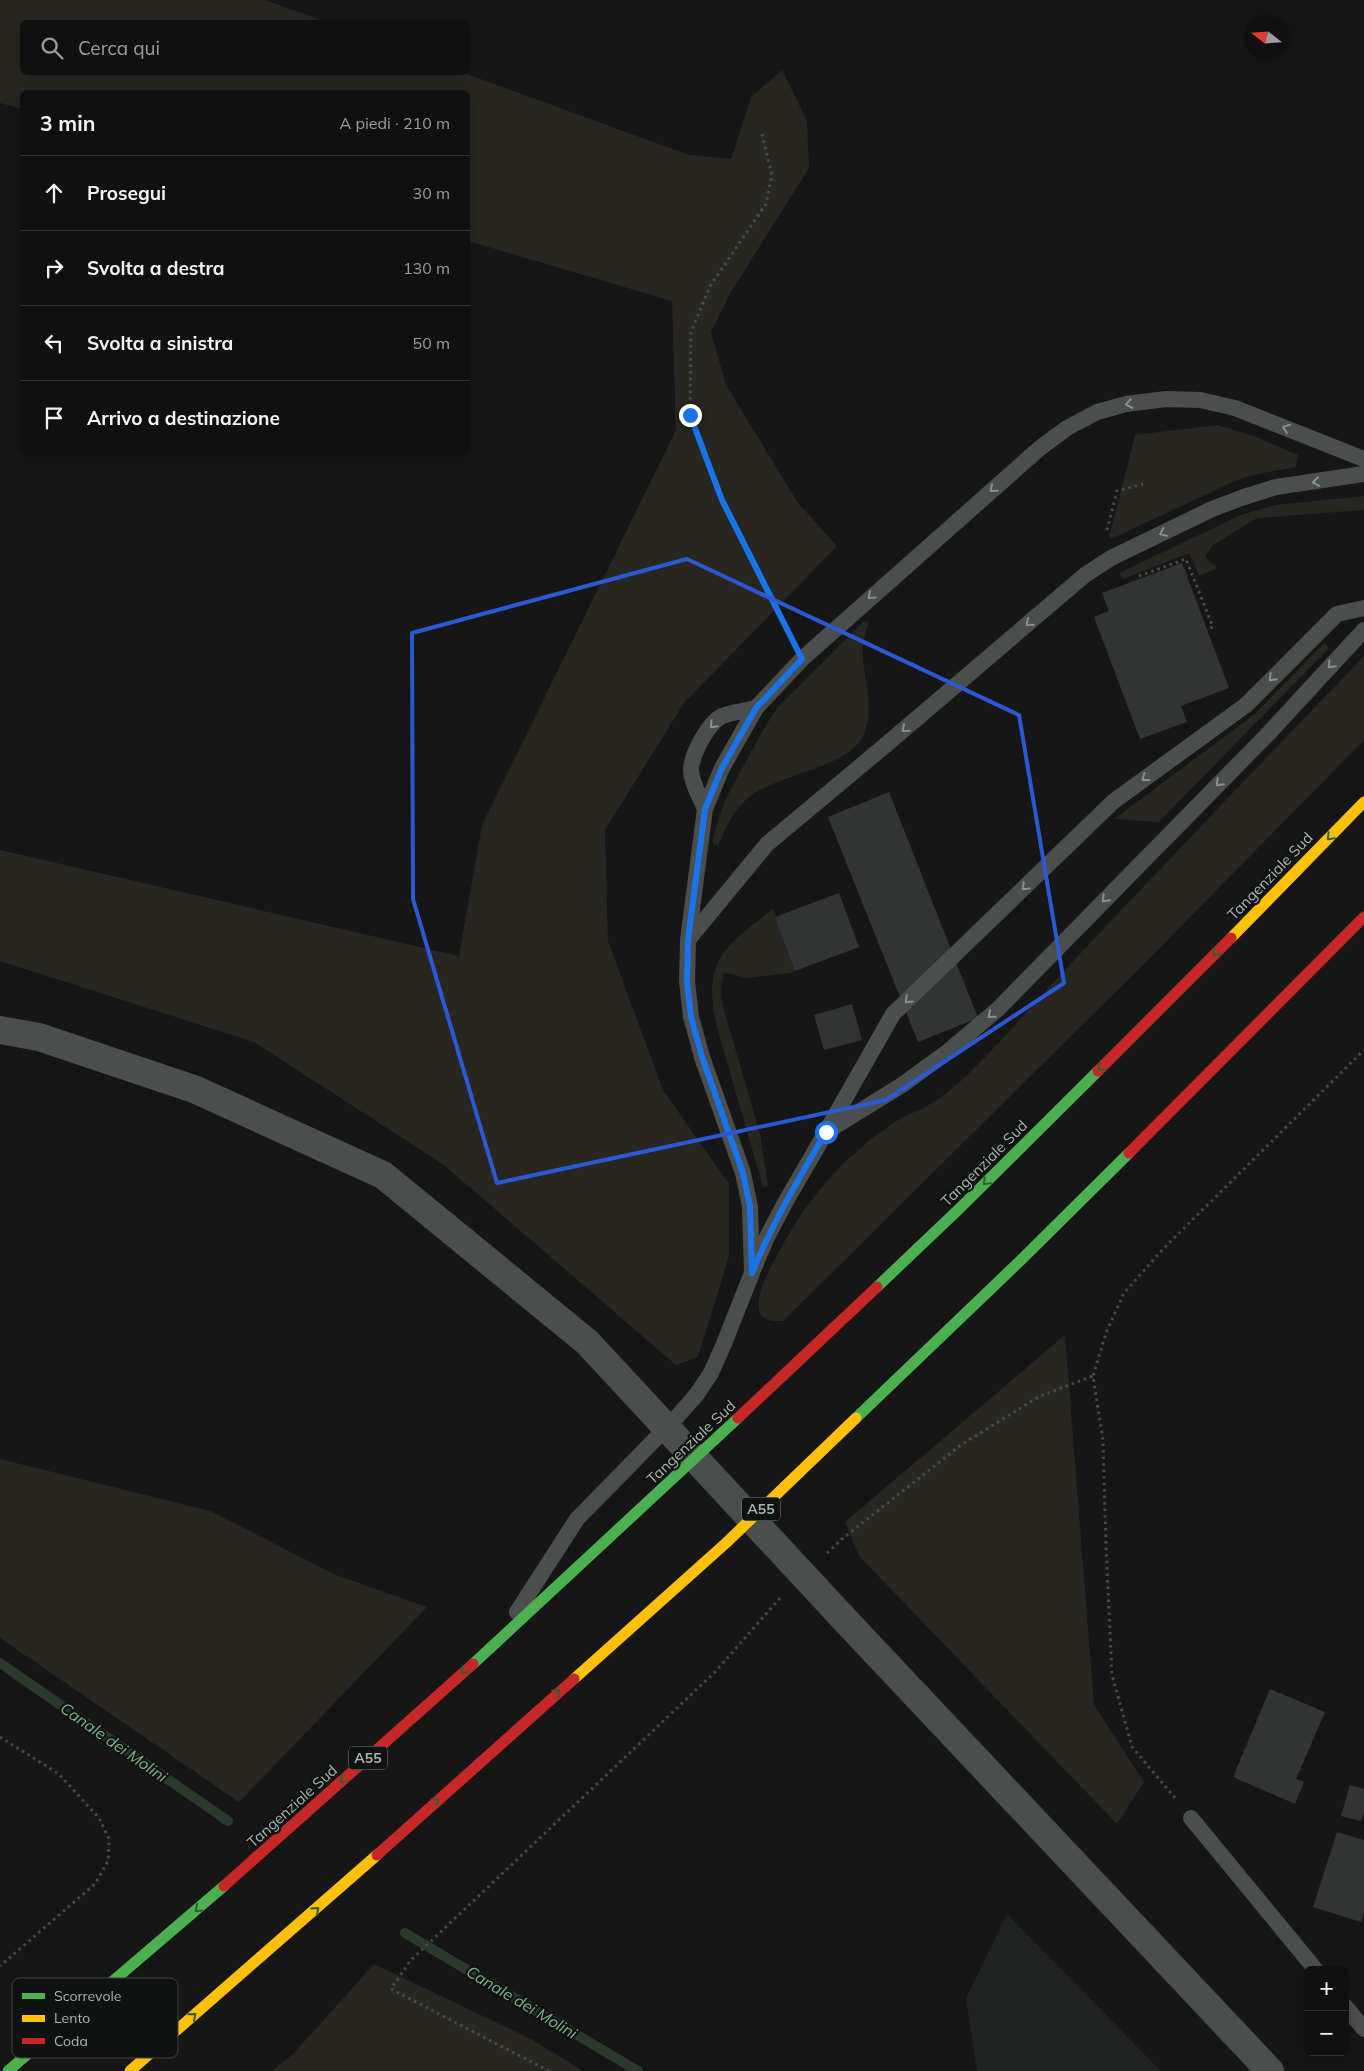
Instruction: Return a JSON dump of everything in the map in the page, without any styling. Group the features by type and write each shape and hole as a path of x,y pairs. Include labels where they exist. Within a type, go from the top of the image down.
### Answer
{"highway":[{"name":"Tangenziale Sud","path":"117,1978 235,1877 500,1639 671,1482 960,1208 1176,994 1364,802"},
{"name":"A55","path":"178,2030 291,1932 726,1543 1021,1260 1230,1054 1364,916"},
{"name":"Tangenziale Sud","path":"8,2071 23,2058"},
{"name":"A55","path":"130,2071 145,2058"}],"street":[{"path":"0,1030 38,1037 194,1089 383,1175 587,1342 1270,2071"}],"lane":[{"path":"752,1273 750,1207 743,1173 702,1057 691,1017 687,981 688,940 705,809 722,768 756,708 802,659 1040,448 1067,428 1097,412 1126,404 1166,399 1200,400 1235,408 1364,459"},
{"path":"688,940 767,844 1085,575 1128,550 1212,509 1244,497 1276,487 1364,474"},
{"path":"500,1639 577,1519 697,1394 724,1346 767,1236 893,1014 1114,801 1246,704 1337,614 1364,608"},
{"path":"826,1132 902,1085 946,1053 998,1009 1267,735 1364,630"},
{"path":"705,809 693,780 691,769 693,758 703,736 713,723 723,716 756,708"},
{"path":"1191,1818 1313,1966"},
{"path":"1349,2011 1364,2029"}],"path":[{"path":"762,134 772,175 766,204 710,286 691,332 690,415 722,500 802,659"},
{"path":"1191,1818 1132,1747 1112,1675 1103,1440 1093,1376 1106,1333 1124,1293 1163,1249 1364,1050"},
{"path":"820,1559 842,1539 961,1445 1040,1396 1093,1376"},
{"path":"548,2071 391,1990 410,1961 715,1672 770,1607 784,1594"},
{"path":"0,1737 59,1774 99,1818 109,1839 108,1861 95,1884 0,1966"}],"highlighted area":[{"path":"687,559 1019,715 1064,983 886,1100 497,1183 413,899 412,633"}],"shaded area":[{"path":"0,0 265,0 321,20 20,20 20,75 469,75 689,155 731,159 751,97 782,70 807,121 809,168 731,292 711,332 726,385 798,503 837,546 684,703 605,830 608,941 663,1090 729,1184 729,1256 698,1357 676,1365 444,1165 254,1042 0,961 0,850 459,956 482,825 676,430 672,301 470,242 470,90 20,90 20,108 0,103"},
{"path":"1217,425 1254,436 1298,455 1296,467 1237,480 1113,538 1109,538 1135,435"},
{"path":"1364,496 1364,510 1257,518 1213,545 1205,557 1217,568 1199,576 1189,553 1123,579 1119,573 1243,514 1276,505"},
{"path":"869,621 864,638 863,651 869,707 866,728 862,738 841,757 775,783 748,798 730,820 718,846 713,843 713,837 725,800 777,708 863,622"},
{"path":"1324,643 1329,648 1159,822 1114,819 1255,714"},
{"path":"1364,656 1364,740 1146,962 783,1321 771,1321 764,1318 760,1312 759,1304 760,1294 767,1274 803,1212 831,1177 862,1146 901,1118 924,1108 965,1077"},
{"path":"773,909 795,971 747,978 724,973 721,987 724,1010 760,1134 768,1186 763,1187 717,1027 712,985 715,970 721,957 730,945"},
{"path":"1065,1335 1094,1705 1144,1782 1117,1824 859,1556 845,1522"},
{"path":"0,1459 210,1511 336,1575 427,1607 239,1802 0,1638"},
{"path":"1007,1914 1161,2071 977,2071 966,1998"},
{"path":"374,1964 531,2039 583,2071 272,2071 293,2054"}],"building":[{"path":"1182,563 1229,688 1181,706 1187,722 1140,739 1094,617 1109,611 1102,593"},
{"path":"889,792 978,1018 918,1042 828,817"},
{"path":"839,893 859,947 795,971 775,917"},
{"path":"852,1004 862,1040 824,1050 814,1015"},
{"path":"1270,1689 1325,1712 1296,1779 1304,1782 1295,1804 1233,1777"},
{"path":"1350,1785 1364,1789 1364,1812 1361,1821 1341,1816"},
{"path":"1337,1832 1364,1840 1364,1911 1361,1922 1313,1907"}],"waterway":[{"name":"Canale dei Molini","path":"0,1663 228,1821"},
{"name":"Canale dei Molini","path":"405,1933 638,2071"}],"traffic: fast":[{"path":"877,1287 960,1208 1098,1071"},
{"path":"856,1418 1021,1260 1129,1153"},
{"path":"473,1664 738,1418"},
{"path":"117,1978 224,1886"},
{"path":"8,2071 23,2058"}],"traffic: slow":[{"path":"1231,938 1364,802"},
{"path":"574,1679 726,1543 856,1418"},
{"path":"178,2029 377,1855"},
{"path":"130,2071 145,2058"}],"traffic: jam":[{"path":"1129,1153 1364,917"},
{"path":"1098,1071 1231,938"},
{"path":"738,1418 877,1287"},
{"path":"224,1886 473,1664"},
{"path":"377,1855 574,1679"}],"route":[{"path":"690,415 722,500 802,659 756,708 722,768 705,809 688,940 687,981 691,1017 702,1057 743,1173 750,1207 752,1273 767,1236 826,1132"}]}
